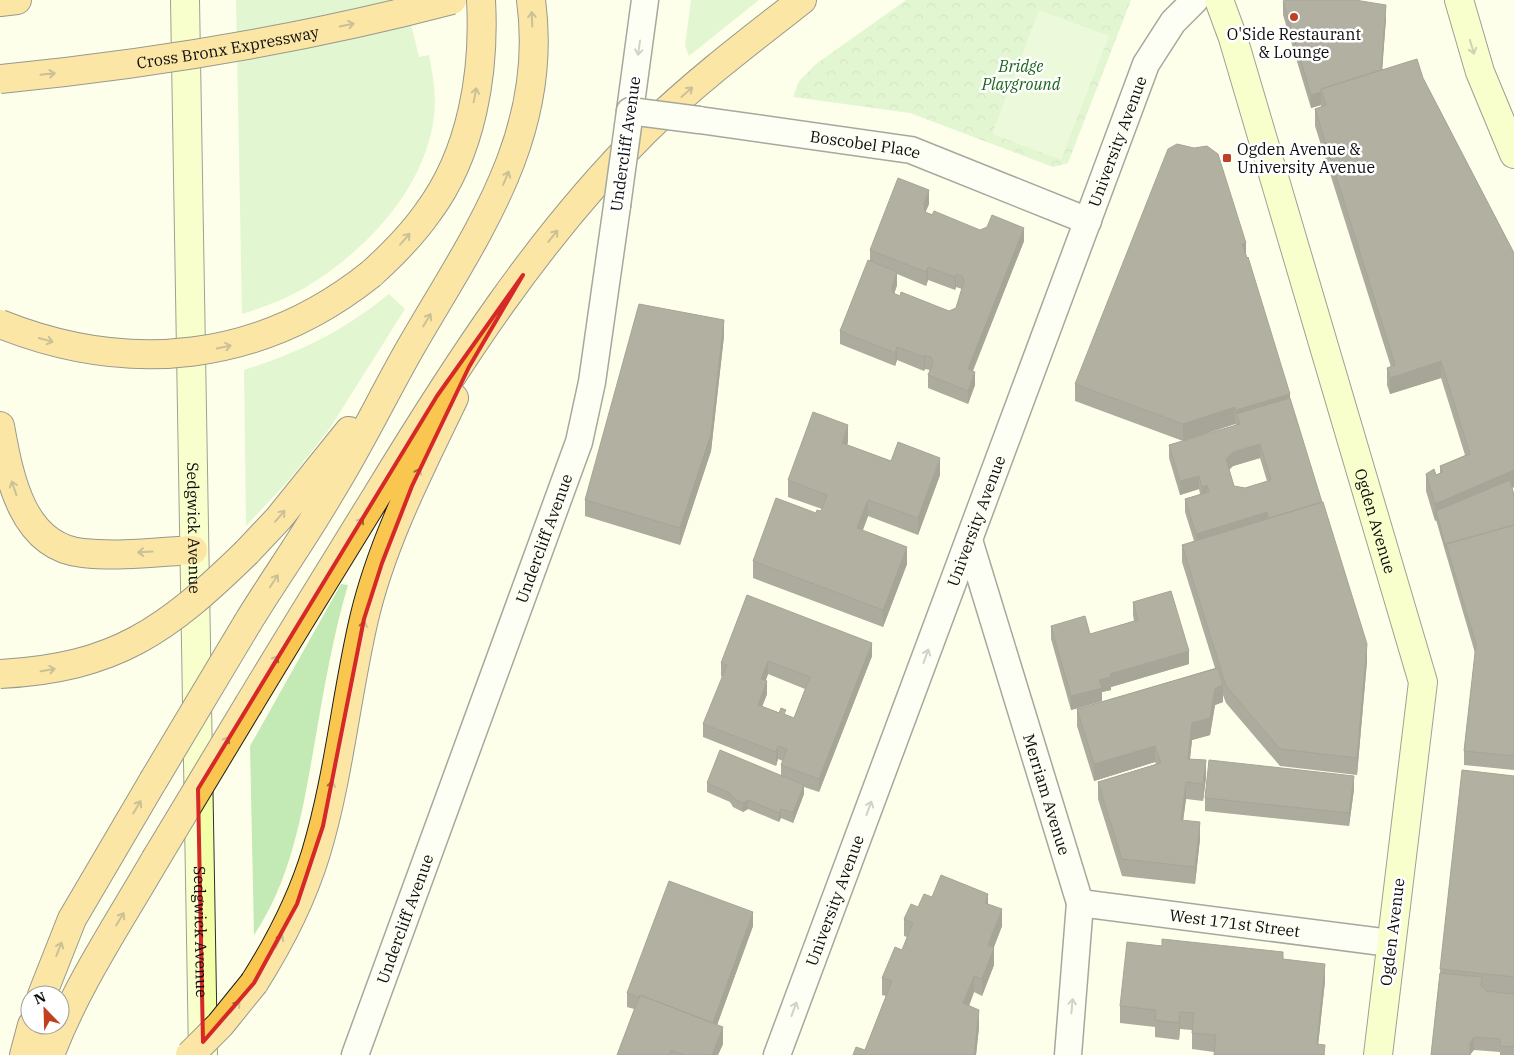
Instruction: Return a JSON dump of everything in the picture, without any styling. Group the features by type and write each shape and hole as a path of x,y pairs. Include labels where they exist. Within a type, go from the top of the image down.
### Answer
{"highway":[{"path":"0,2 17,0"},
{"name":"Cross Bronx Expressway","path":"0,79 121,65 240,46 452,0"},
{"path":"0,324 35,337 92,350 151,354 202,352 254,340 298,322 336,300 371,274 400,245 428,212 451,173 466,131 476,88 482,44 481,0"},
{"path":"46,985 72,919 248,622 332,490 407,353 484,221 510,167 520,138 532,81 534,49 530,0"},
{"path":"50,1055 63,1022 89,971 249,704 437,396 523,275 586,196 645,131 722,62 802,0"},
{"path":"190,1055 220,1025 254,983 277,945 297,904 316,853 364,619 382,562 412,486 469,367 523,275"},
{"path":"0,674 34,672 75,665 135,643 191,605 247,552 308,484 407,353"},
{"path":"0,426 6,462 18,500 27,517 48,540 63,548 81,553 193,550"},
{"path":"24,1055 29,1035"}],"main road":[{"name":"Sedgwick Avenue","path":"185,0 203,1055"},
{"name":"Ogden Avenue","path":"1219,0 1233,38 1423,682 1390,943 1378,1055"},
{"path":"1459,0 1480,72 1514,154"}],"street":[{"name":"Undercliff Avenue","path":"355,1055 578,442 592,382 645,0"},
{"name":"University Avenue","path":"778,1055 1146,64 1172,22 1195,0"},
{"name":"Boscobel Place","path":"630,111 911,150 1088,221"},
{"name":"Merriam Avenue","path":"970,540 1080,903 1068,1055"},
{"name":"West 171st Street","path":"1080,903 1390,943"}],"highlighted area":[{"path":"523,275 469,367 412,486 382,563 364,619 323,826 297,904 254,983 203,1042 198,789 437,396"}],"green space":[{"path":"236,0 405,0 419,57 429,55 435,104 431,133 422,160 409,186 393,210 374,233 330,271 306,287 275,302 242,314"},
{"path":"691,0 759,0 689,56 685,46"},
{"name":"Bridge Playground","path":"906,0 1131,0 1068,163 1053,167 910,113 793,97 799,81 816,64"},
{"path":"1039,10 1109,36 1061,160 992,134"},
{"path":"389,294 405,309 330,428 289,480 246,526 244,370 303,348 321,339 338,330"},
{"path":"341,584 348,585 329,663 301,817 278,890 254,935 250,746"}],"building":[{"path":"1355,0 1386,5 1381,70 1321,89 1321,92 1311,95 1283,1"},
{"path":"1417,59 1423,78 1514,253 1514,470 1435,504 1426,474 1434,469 1436,475 1443,472 1440,466 1470,454 1441,361 1390,378 1387,368 1395,365 1315,109 1326,105 1321,89"},
{"path":"1177,144 1194,148 1207,146 1218,154 1246,243 1242,244 1248,257 1290,394 1236,410 1235,407 1183,424 1075,384 1168,149"},
{"path":"898,178 929,190 924,203 925,212 932,215 934,211 980,230 987,227 992,215 1024,228 968,369 975,372 968,391 928,375 933,363 931,357 925,355 924,357 897,347 895,353 840,331 868,260 897,272 892,287 893,293 900,296 901,292 949,311 956,308 964,281 962,276 956,274 955,277 928,267 926,272 870,250"},
{"path":"639,304 724,320 711,434 680,528 585,500"},
{"path":"1290,398 1322,502 1269,518 1267,512 1196,534 1185,499 1209,492 1207,485 1202,487 1199,476 1180,481 1169,445 1240,424 1236,414","holes":["1260,444 1271,480 1245,488 1234,486 1226,459 1233,452"]},
{"path":"813,412 848,425 842,443 891,461 898,442 940,458 918,518 868,500 857,528 907,547 883,610 753,561 776,498 816,513 817,510 821,511 827,495 788,480"},
{"path":"1510,480 1514,495 1514,525 1446,544 1446,548 1436,511"},
{"path":"1323,502 1367,644 1357,758 1280,749 1226,686 1182,545"},
{"path":"1514,525 1514,756 1464,751 1476,644 1446,544"},
{"path":"1171,591 1189,651 1110,674 1111,677 1099,680 1102,688 1071,696 1051,626 1085,616 1090,634 1138,620 1133,602"},
{"path":"747,595 872,643 819,779 781,765 787,749 778,746 776,752 703,724 727,665 721,663","holes":["768,661 810,677 794,718 784,714 786,710 781,708 779,713 758,705 767,681 761,679"]},
{"path":"1218,668 1223,685 1215,688 1210,718 1192,723 1188,759 1206,760 1203,784 1186,782 1181,820 1200,822 1195,867 1122,859 1098,782 1161,763 1155,746 1094,764 1077,709"},
{"path":"720,750 804,785 793,813 781,809 779,813 748,800 743,803 733,798 730,793 707,783"},
{"path":"1209,760 1354,776 1349,813 1205,798"},
{"path":"1462,770 1514,776 1514,977 1440,969"},
{"path":"941,875 988,894 985,903 1002,909 988,945 994,948 982,979 974,976 963,1003 979,1010 974,1055 853,1055 856,1047 865,1050 892,981 882,978 895,947 902,950 913,923 904,919 911,904 918,907 924,894 932,897"},
{"path":"669,881 753,912 713,1023 640,995 639,998 627,993"},
{"path":"1162,939 1283,952 1283,959 1325,964 1317,1044 1325,1045 1324,1055 1214,1055 1216,1035 1192,1033 1194,1013 1180,1012 1179,1023 1155,1020 1156,1010 1120,1006 1127,942 1162,946"},
{"path":"1440,973 1482,977 1481,986 1487,991 1513,994 1514,991 1514,1047 1500,1046 1500,1039 1474,1037 1470,1043 1470,1055 1431,1055"},
{"path":"640,995 723,1027 712,1055 684,1055 671,1050 669,1055 617,1055"}],"place":[{"name":"O'Side Restaurant & Lounge","path":"1294,17"},
{"name":"Ogden Avenue & University Avenue","path":"1227,158"}]}
